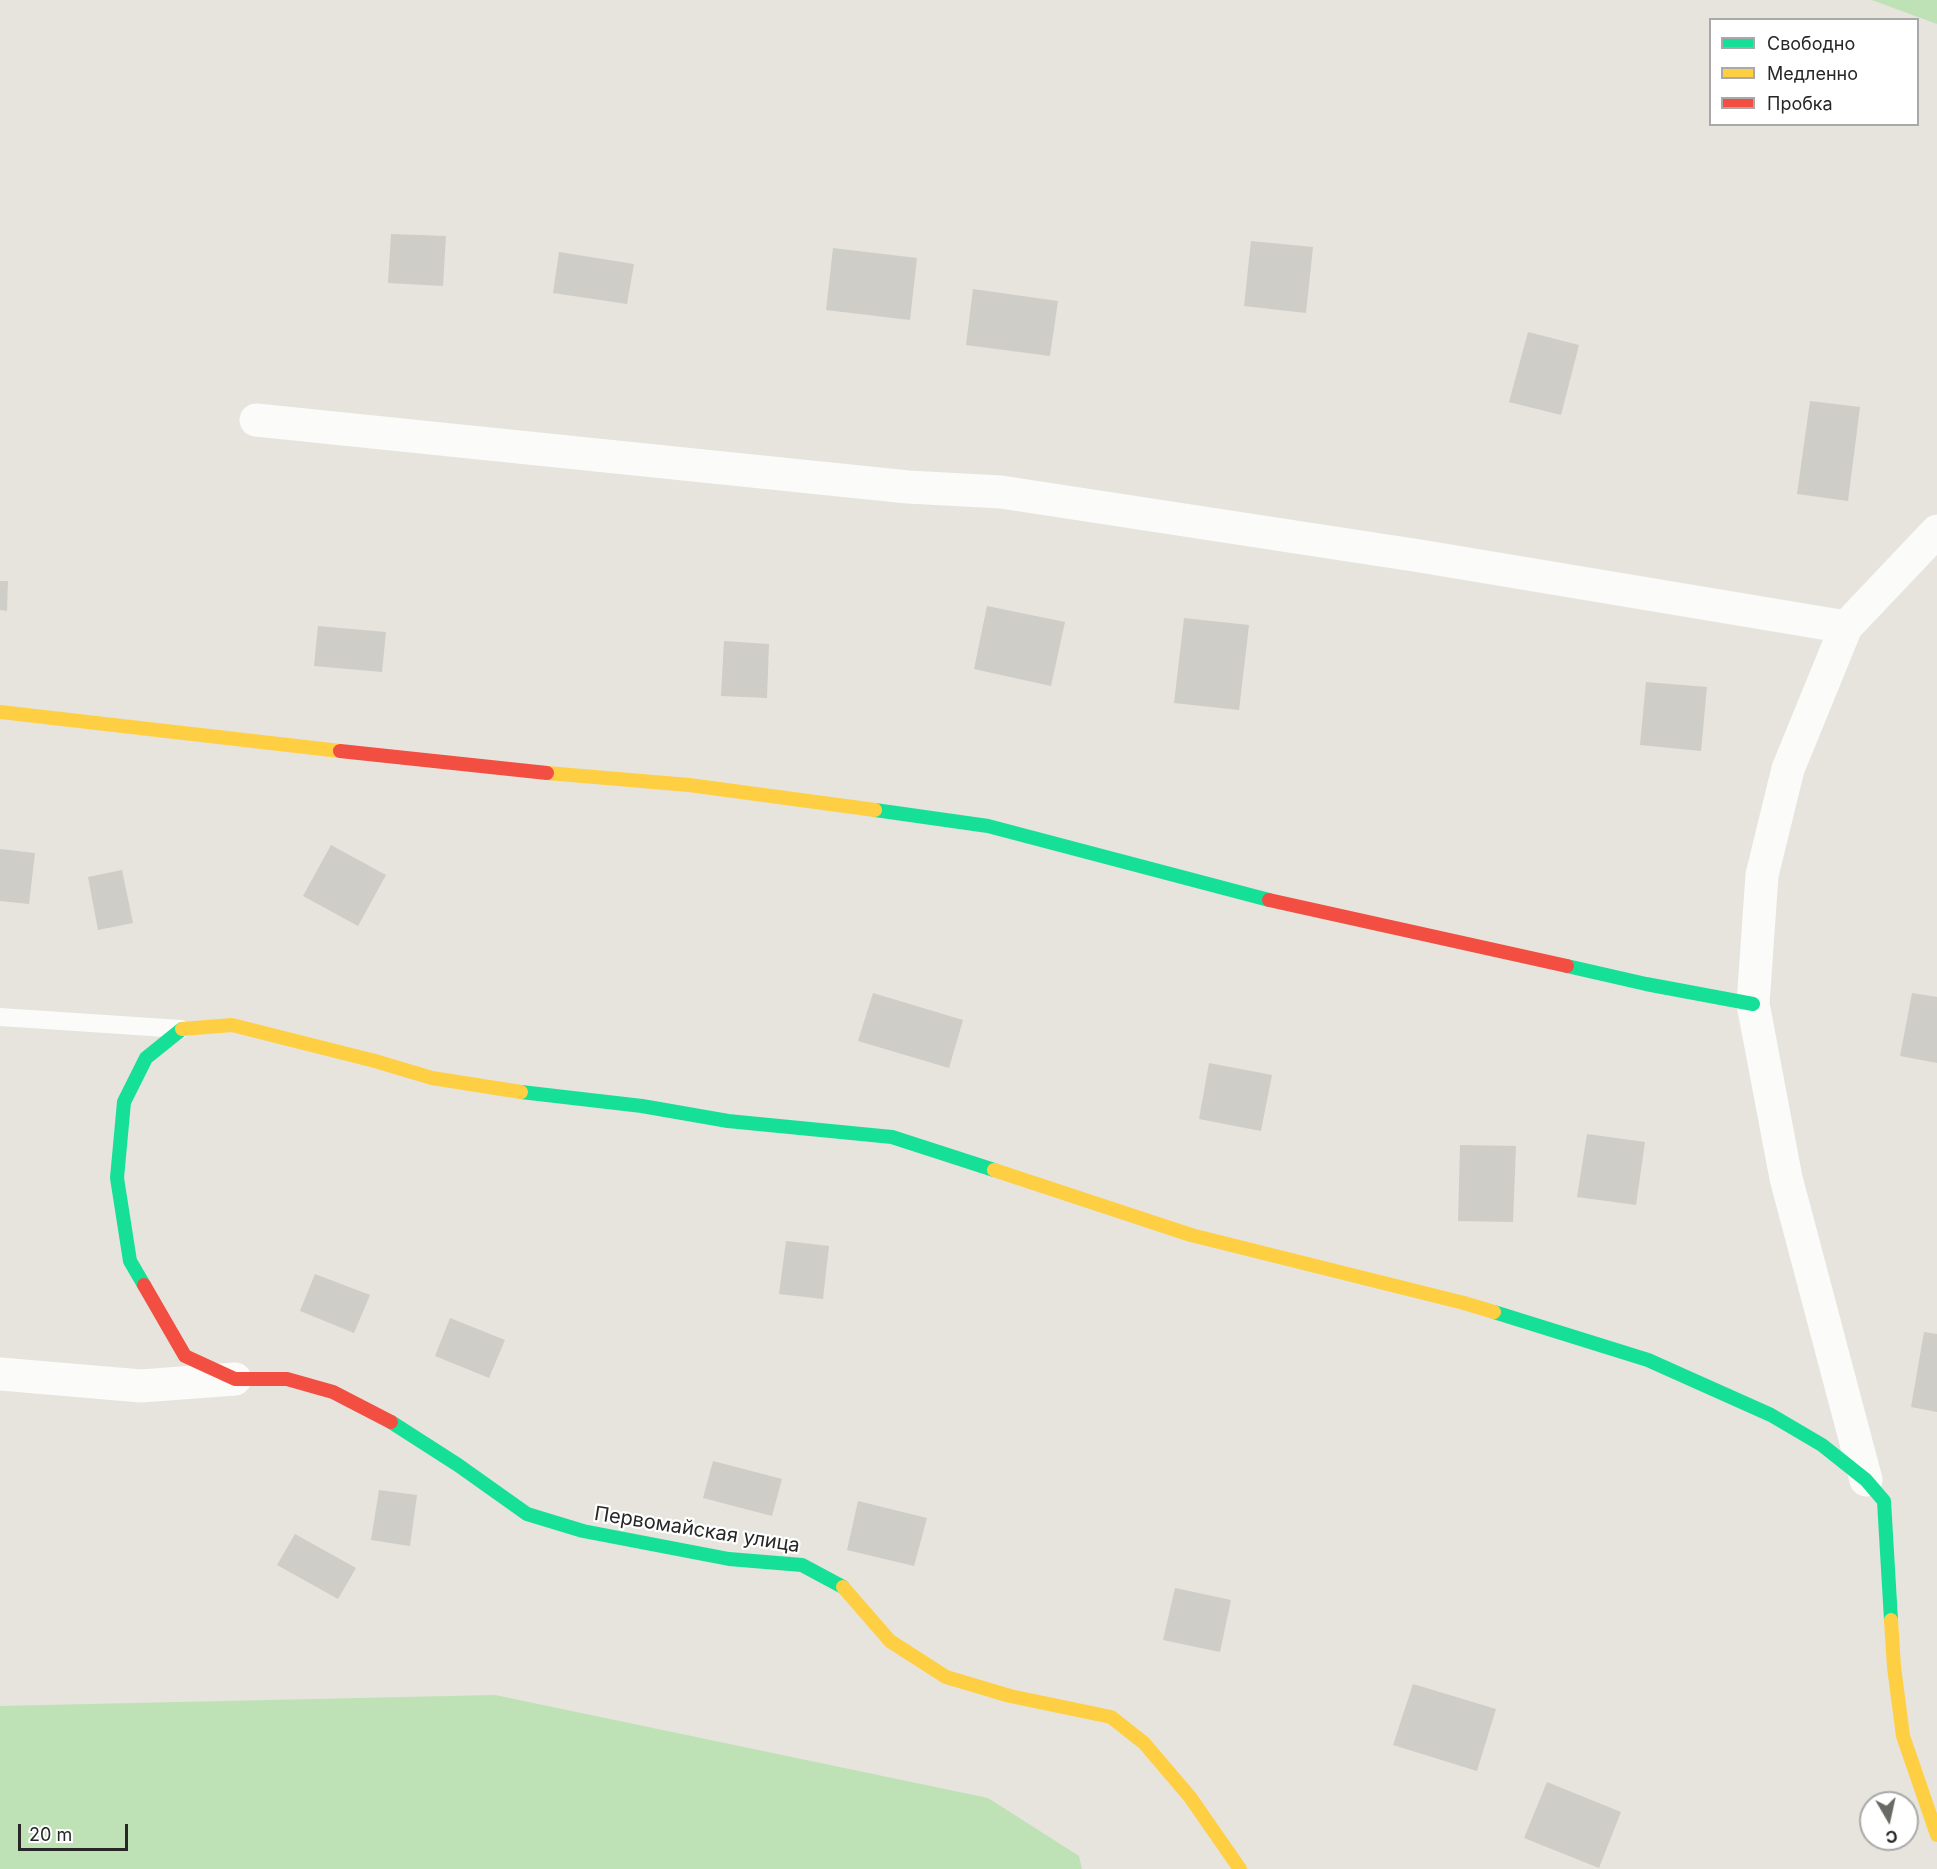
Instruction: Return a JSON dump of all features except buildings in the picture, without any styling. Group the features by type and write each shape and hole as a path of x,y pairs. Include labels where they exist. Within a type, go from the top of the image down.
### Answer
{"street":[{"path":"256,420 908,487 1001,492 1420,556 1846,627"},
{"path":"1866,1480 1786,1178 1754,1004 1762,875 1788,769 1846,627 1937,531"},
{"path":"0,712 481,767 689,785 988,826 1279,903 1646,984 1754,1004"},
{"path":"182,1029 232,1025 375,1061 432,1078 526,1093 642,1106 728,1121 892,1137 1191,1236 1464,1303 1648,1360 1771,1415 1822,1445 1866,1480 1884,1501 1894,1667 1903,1736 1937,1835"},
{"name":"Первомайская улица","path":"182,1029 146,1058 124,1102 117,1178 130,1261 185,1356 235,1379 287,1379 333,1392 392,1423 458,1465 527,1514 583,1531 729,1559 802,1565 845,1588 890,1641 946,1677 1010,1696 1111,1717 1144,1743 1182,1788 1240,1869"},
{"path":"0,1374 141,1386 235,1379"}],"lane":[{"path":"0,1017 182,1029"}],"green space":[{"path":"1872,0 1937,0 1937,24"},
{"path":"495,1695 988,1798 1079,1856 1082,1869 0,1869 0,1706"}],"traffic: fast":[{"path":"875,810 988,826 1269,900"},
{"path":"1567,966 1646,984 1753,1004"},
{"path":"144,1285 130,1261 117,1178 124,1102 146,1058 182,1029"},
{"path":"521,1092 642,1106 728,1121 892,1137 994,1170"},
{"path":"1494,1312 1648,1360 1771,1415 1822,1445 1866,1480 1884,1501 1891,1620"},
{"path":"391,1422 458,1465 527,1514 583,1531 729,1559 802,1565 843,1587"}],"traffic: slow":[{"path":"0,712 340,751"},
{"path":"547,773 689,785 875,810"},
{"path":"182,1029 232,1025 375,1061 432,1078 521,1092"},
{"path":"994,1170 1191,1235 1494,1312"},
{"path":"843,1587 890,1641 946,1677 1010,1696 1111,1717 1144,1743 1190,1797 1240,1869"},
{"path":"1891,1620 1894,1667 1903,1736 1937,1835"}],"traffic: jam":[{"path":"340,751 547,773"},
{"path":"1269,900 1567,966"},
{"path":"144,1285 185,1356 235,1379 287,1379 333,1392 391,1422"}]}
